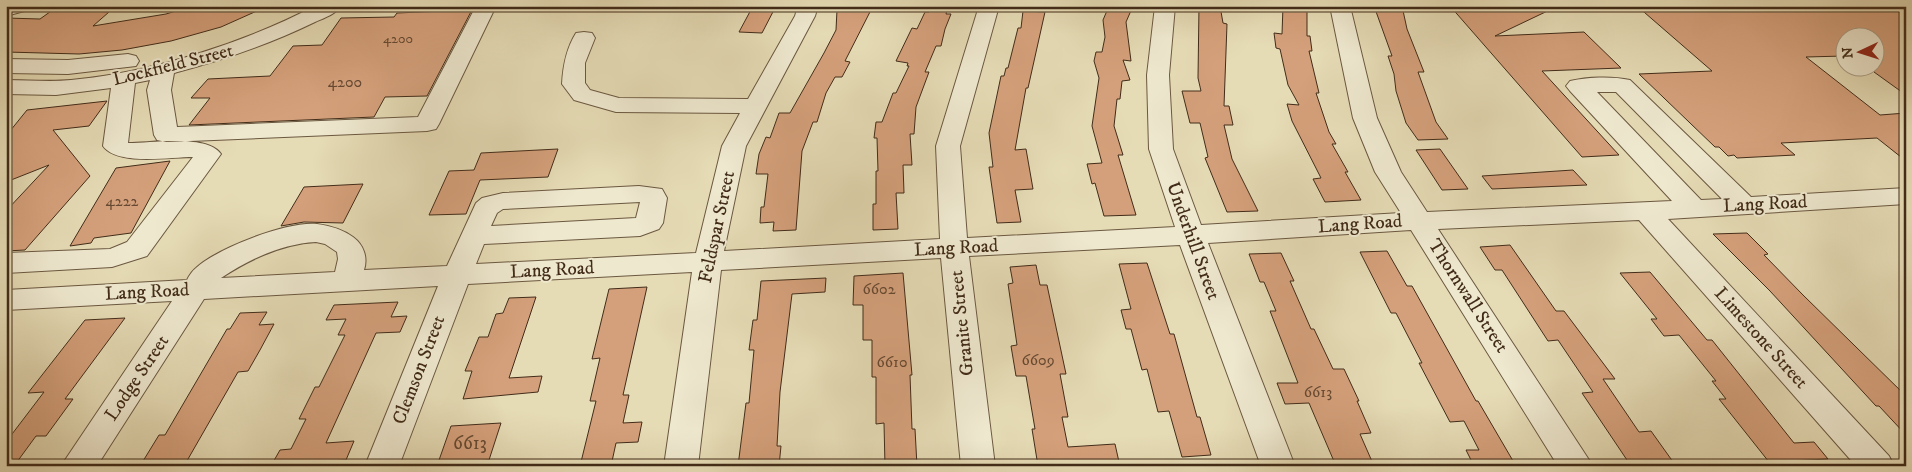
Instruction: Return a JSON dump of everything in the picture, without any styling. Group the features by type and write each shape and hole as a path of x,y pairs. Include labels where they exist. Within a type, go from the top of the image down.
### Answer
{"street":[{"path":"6,10 21,6"},
{"path":"6,66 102,64 162,55 239,32 294,6"},
{"name":"Lockfield Street","path":"9,89 56,88 124,79 164,70 236,49 295,26 331,6"},
{"path":"164,70 159,90 166,135 427,124 486,6"},
{"name":"Feldspar Street","path":"681,466 708,261 734,146 805,16 808,6"},
{"name":"Granite Street","path":"978,466 954,248 948,146 989,6"},
{"name":"Underhill Street","path":"1165,6 1158,75 1161,149 1190,235 1278,466"},
{"name":"Thornwall Street","path":"1340,6 1366,118 1388,172 1576,466"},
{"path":"584,38 574,63 573,84 582,95 601,99 616,105 756,106"},
{"path":"6,263 112,258 137,249 208,154 198,149 124,151 115,146 124,79"},
{"path":"1694,209 1578,86 1622,85 1745,206"},
{"name":"Clemson Street","path":"382,466 456,275 484,209 497,202 648,194 653,195 654,198 649,223 640,227 473,236"},
{"name":"Lang Road","path":"6,300 1420,221 1694,209 1906,196"},
{"name":"Limestone Street","path":"1646,211 1877,466"},
{"name":"Lodge Street","path":"78,466 205,275 247,250 278,239 317,232 342,240 350,248 352,258 351,269 345,281"}],"building":[{"path":"192,6 268,6 221,27 171,41 122,50 79,54 6,52 6,18 40,19 54,9 109,12 93,26 166,14"},
{"path":"446,6 474,6 427,96 385,97 374,117 189,125 210,98 191,98 208,79 270,76 293,46 322,45 341,18 394,17 397,13 443,11"},
{"path":"753,6 776,6 762,33 739,32"},
{"path":"848,6 873,6 845,61 850,62 842,77 835,77 826,93 817,122 813,122 802,151 796,230 773,231 774,222 760,223 761,207 764,207 768,174 756,174 759,154 766,137 770,138 779,113 790,113 824,53 836,30 837,10 848,10"},
{"path":"930,6 948,6 946,14 951,14 941,46 936,46 925,72 929,72 916,107 914,134 910,134 912,165 903,165 904,193 896,193 898,229 873,230 873,204 876,204 876,171 878,171 877,138 874,138 876,122 882,122 893,93 896,93 909,66 907,66 908,63 896,61 912,28 917,29 925,12 929,12"},
{"path":"1109,6 1133,6 1126,22 1131,61 1123,60 1130,80 1122,81 1120,99 1117,99 1114,126 1123,155 1118,155 1136,215 1104,216 1095,183 1092,184 1087,164 1102,163 1092,126 1099,78 1094,61 1096,52 1102,52 1105,37 1103,20"},
{"path":"1199,6 1220,6 1223,23 1227,24 1224,106 1229,106 1233,125 1224,125 1232,159 1258,211 1227,212 1205,158 1208,157 1200,123 1190,123 1182,91 1201,91 1198,78"},
{"path":"1283,6 1307,6 1307,36 1310,36 1312,51 1309,51 1319,93 1316,93 1329,132 1336,144 1332,144 1361,200 1325,202 1313,179 1321,178 1292,121 1287,104 1299,105 1288,85 1280,49 1276,48 1274,33 1282,34"},
{"path":"1374,6 1402,6 1407,29 1424,72 1418,72 1436,122 1448,139 1418,140 1406,123 1388,56 1392,56"},
{"path":"1450,6 1558,6 1495,36 1584,32 1621,68 1542,71 1619,155 1582,157"},
{"path":"1637,6 1890,6 1906,17 1906,95 1882,78 1884,78 1884,28 1834,28 1834,56 1806,57 1880,115 1906,113 1906,161 1877,138 1781,143 1795,155 1737,158 1734,155 1728,156 1719,147 1715,147 1639,74 1712,71"},
{"path":"1023,11 1045,12 1028,88 1026,88 1015,150 1026,149 1033,189 1015,190 1021,222 997,223 989,167 993,167 989,133 1001,76 1004,76 1006,68 1008,68 1018,28 1021,28"},
{"path":"107,101 89,126 53,130 90,176 25,250 6,251 6,211 49,165 6,182 6,136 27,110"},
{"path":"558,149 548,177 480,180 466,214 429,215 449,171 474,170 481,153"},
{"path":"1440,149 1468,189 1442,190 1416,150"},
{"path":"170,161 131,233 94,238 91,243 70,246 116,168"},
{"path":"1573,170 1587,185 1492,189 1482,176"},
{"path":"363,184 343,223 304,222 281,226 304,187"},
{"path":"1747,233 1768,254 1764,255 1803,295 1906,396 1906,435 1879,406 1876,406 1770,291 1713,234"},
{"path":"1510,245 1556,311 1564,311 1615,379 1603,379 1639,432 1651,431 1676,466 1631,466 1582,393 1593,392 1558,340 1548,341 1502,270 1495,270 1480,247"},
{"path":"1387,251 1407,286 1412,286 1476,401 1478,401 1516,466 1474,466 1466,450 1479,450 1464,421 1450,422 1419,363 1422,363 1396,313 1391,313 1360,252"},
{"path":"1281,253 1294,281 1290,281 1311,329 1314,329 1333,369 1344,369 1359,401 1357,401 1371,433 1360,434 1374,466 1336,466 1309,403 1285,404 1277,383 1298,383 1270,311 1276,311 1264,282 1260,282 1249,254"},
{"path":"1147,263 1170,334 1174,334 1197,417 1200,417 1211,455 1182,457 1169,411 1158,412 1147,369 1142,370 1131,329 1126,329 1121,310 1131,309 1119,264"},
{"path":"1036,265 1040,285 1047,285 1066,374 1060,374 1068,417 1062,417 1068,447 1115,444 1119,462 1038,466 1032,429 1035,429 1026,376 1016,376 1011,346 1017,345 1008,284 1013,283 1010,267"},
{"path":"1650,272 1707,340 1712,340 1794,443 1814,442 1828,459 1769,462 1719,399 1726,399 1712,381 1716,381 1679,335 1664,336 1651,319 1657,319 1620,273"},
{"path":"903,273 912,375 910,375 912,429 915,429 917,466 885,466 884,423 876,424 876,377 872,377 872,340 863,340 863,305 853,305 854,276"},
{"path":"826,278 825,292 792,294 780,392 777,446 781,446 779,466 738,466 746,403 749,403 754,350 749,350 753,320 757,320 761,281"},
{"path":"647,287 623,395 629,395 623,423 642,422 638,442 616,443 611,466 580,466 596,401 590,401 600,358 592,359 609,289"},
{"path":"536,297 509,378 542,376 538,392 463,399 472,371 465,371 479,337 488,337 496,314 503,313 509,298"},
{"path":"398,302 391,317 407,316 400,332 376,333 326,443 354,441 346,460 272,464 280,450 291,449 306,419 299,419 315,387 319,387 345,335 338,335 346,319 326,320 334,305"},
{"path":"267,312 259,325 274,324 260,350 248,371 238,372 184,466 140,466 159,435 165,435 227,329 230,329 240,313"},
{"path":"125,318 65,399 73,399 46,436 36,436 14,466 6,466 6,442 44,392 28,393 85,320"},
{"path":"501,423 489,460 438,463 451,426"}]}
